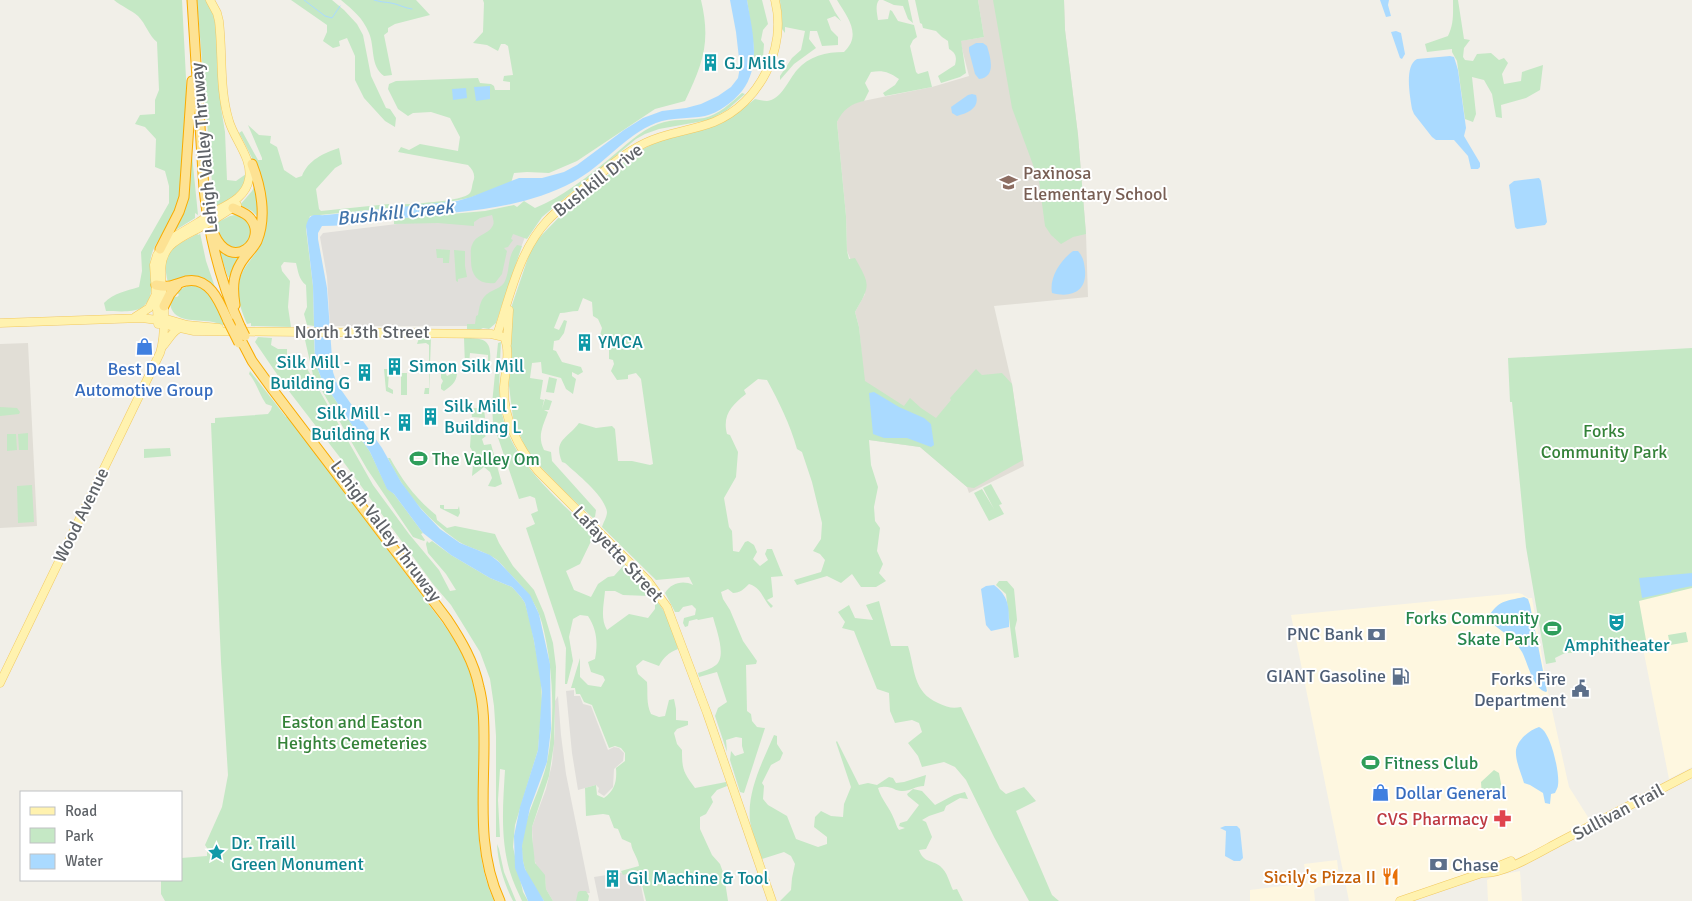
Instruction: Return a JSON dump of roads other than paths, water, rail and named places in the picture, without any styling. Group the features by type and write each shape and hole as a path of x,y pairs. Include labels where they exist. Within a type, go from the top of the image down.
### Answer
{"highway":[{"name":"Lehigh Valley Thruway","path":"190,2 192,81 199,189 205,236 217,282 233,324 273,390 460,638 470,658 478,679 483,711 485,854 491,880 500,901"},
{"name":"Lehigh Valley Thruway","path":"190,2 207,220 233,324"},
{"path":"160,248 180,212 183,201 192,81"},
{"path":"233,324 235,275 242,261 256,243 261,216 260,194 252,164"},
{"path":"207,220 221,247 231,252 244,250 253,242 255,228 247,216 229,208"},
{"path":"229,208 247,211 252,214 257,222 259,232"},
{"path":"158,288 196,280 208,286 233,324"},
{"path":"164,306 173,290 182,283"},
{"name":"Lehigh Valley Thruway","path":"242,340 458,627 473,652 484,684 489,716 490,851 496,877 506,901"}],"main road":[{"name":"Bushkill Drive","path":"498,335 522,260 533,238 547,221 633,149 658,137 699,127 722,118 738,109 753,93 769,66 775,48 778,26 775,0"},
{"name":"Wood Avenue","path":"0,683 159,356 162,347 161,321 154,262 160,248 170,238 229,208 245,196 250,188 253,175 252,164 234,134 226,111 219,21 213,1"},
{"name":"Wood Avenue","path":"229,208 248,184 249,169 244,153"},
{"name":"Wood Avenue","path":"161,321 164,306 158,288 166,251 207,220"},
{"path":"135,318 149,308 158,288"},
{"name":"Lafayette Street","path":"509,298 504,388 506,407 513,431 523,451 538,471 648,581 671,614 772,901"},
{"path":"162,347 179,326 164,306"},
{"name":"North 13th Street","path":"0,323 135,318 161,321 179,326 233,324 310,332 498,335"},
{"path":"498,335 504,337 507,346"},
{"name":"Sullivan Trail","path":"1400,901 1482,874 1501,870 1533,857 1692,773"}],"water":[{"name":"Bushkill Creek","path":"730,0 747,0 753,35 754,59 748,81 742,91 720,110 710,115 668,120 645,128 573,182 533,198 512,204 469,211 322,226 318,233 327,288 333,372 337,384 382,448 401,482 421,509 440,529 460,543 490,555 499,562 530,595 539,614 550,664 551,729 547,762 530,808 522,846 525,869 544,901 528,901 515,868 514,836 520,807 538,750 542,692 534,641 525,603 512,587 490,578 451,555 423,533 394,494 387,489 370,452 322,380 315,362 313,286 306,226 309,218 313,215 457,201 519,178 542,178 564,172 577,165 643,118 662,111 701,104 718,96 731,87 738,78 740,67"},
{"path":"1380,0 1389,0 1388,5 1391,16 1386,17"},
{"path":"1391,32 1401,33 1405,54 1402,59"},
{"path":"976,43 983,43 987,46 991,62 988,75 979,79 975,74 969,51 969,47"},
{"path":"1454,57 1458,70 1466,128 1464,136 1480,163 1478,169 1471,169 1468,156 1454,140 1436,140 1432,137 1412,109 1409,74 1413,63 1417,59"},
{"path":"490,86 490,99 476,101 474,87"},
{"path":"466,88 467,98 453,100 452,89"},
{"path":"972,94 976,95 975,107 957,116 952,113 951,107"},
{"path":"1539,178 1547,222 1545,225 1517,229 1515,227 1509,185 1514,181"},
{"path":"1073,251 1078,251 1083,259 1085,278 1083,284 1076,292 1071,294 1052,293 1052,281 1057,269"},
{"path":"874,392 899,407 924,418 931,424 934,445 931,447 907,438 884,438 873,434 869,393"},
{"path":"1692,573 1692,586 1642,598 1639,578"},
{"path":"994,585 1003,594 1008,604 1009,627 991,631 986,625 981,589"},
{"path":"1524,597 1528,599 1530,605 1546,692 1541,690 1534,681 1519,647 1490,622 1488,618 1499,604"},
{"path":"1539,727 1543,730 1551,744 1558,772 1558,786 1555,793 1551,794 1550,804 1545,803 1543,793 1524,783 1516,758 1519,742 1532,730"},
{"path":"1237,826 1240,829 1243,858 1240,861 1234,861 1225,856 1226,831 1220,828"}],"waterway":[{"path":"304,0 325,16 332,18 340,6"},
{"path":"374,0 412,9"}],"place":[{"name":"GJ Mills","path":"710,63"},
{"name":"Paxinosa Elementary School","path":"1009,183"},
{"name":"YMCA","path":"584,342"},
{"name":"Best Deal Automotive Group","path":"144,346"},
{"name":"Simon Silk Mill","path":"395,366"},
{"name":"Silk Mill - Building G","path":"364,372"},
{"name":"Silk Mill - Building L","path":"430,416"},
{"name":"Silk Mill - Building K","path":"404,423"},
{"name":"The Valley Om","path":"418,459"},
{"name":"Amphitheater","path":"1617,622"},
{"name":"Forks Community Skate Park","path":"1553,628"},
{"name":"PNC Bank","path":"1377,634"},
{"name":"GIANT Gasoline","path":"1400,676"},
{"name":"Forks Fire Department","path":"1580,689"},
{"name":"Fitness Club","path":"1370,763"},
{"name":"Dollar General","path":"1381,793"},
{"name":"CVS Pharmacy","path":"1502,819"},
{"name":"Dr. Traill Green Monument","path":"217,853"},
{"name":"Chase","path":"1438,865"},
{"name":"Sicily's Pizza II","path":"1390,877"},
{"name":"Gil Machine & Tool","path":"613,878"}],"park label":[{"name":"Forks Community Park","path":"1604,441"},
{"name":"Easton and Easton Heights Cemeteries","path":"352,732"}]}
